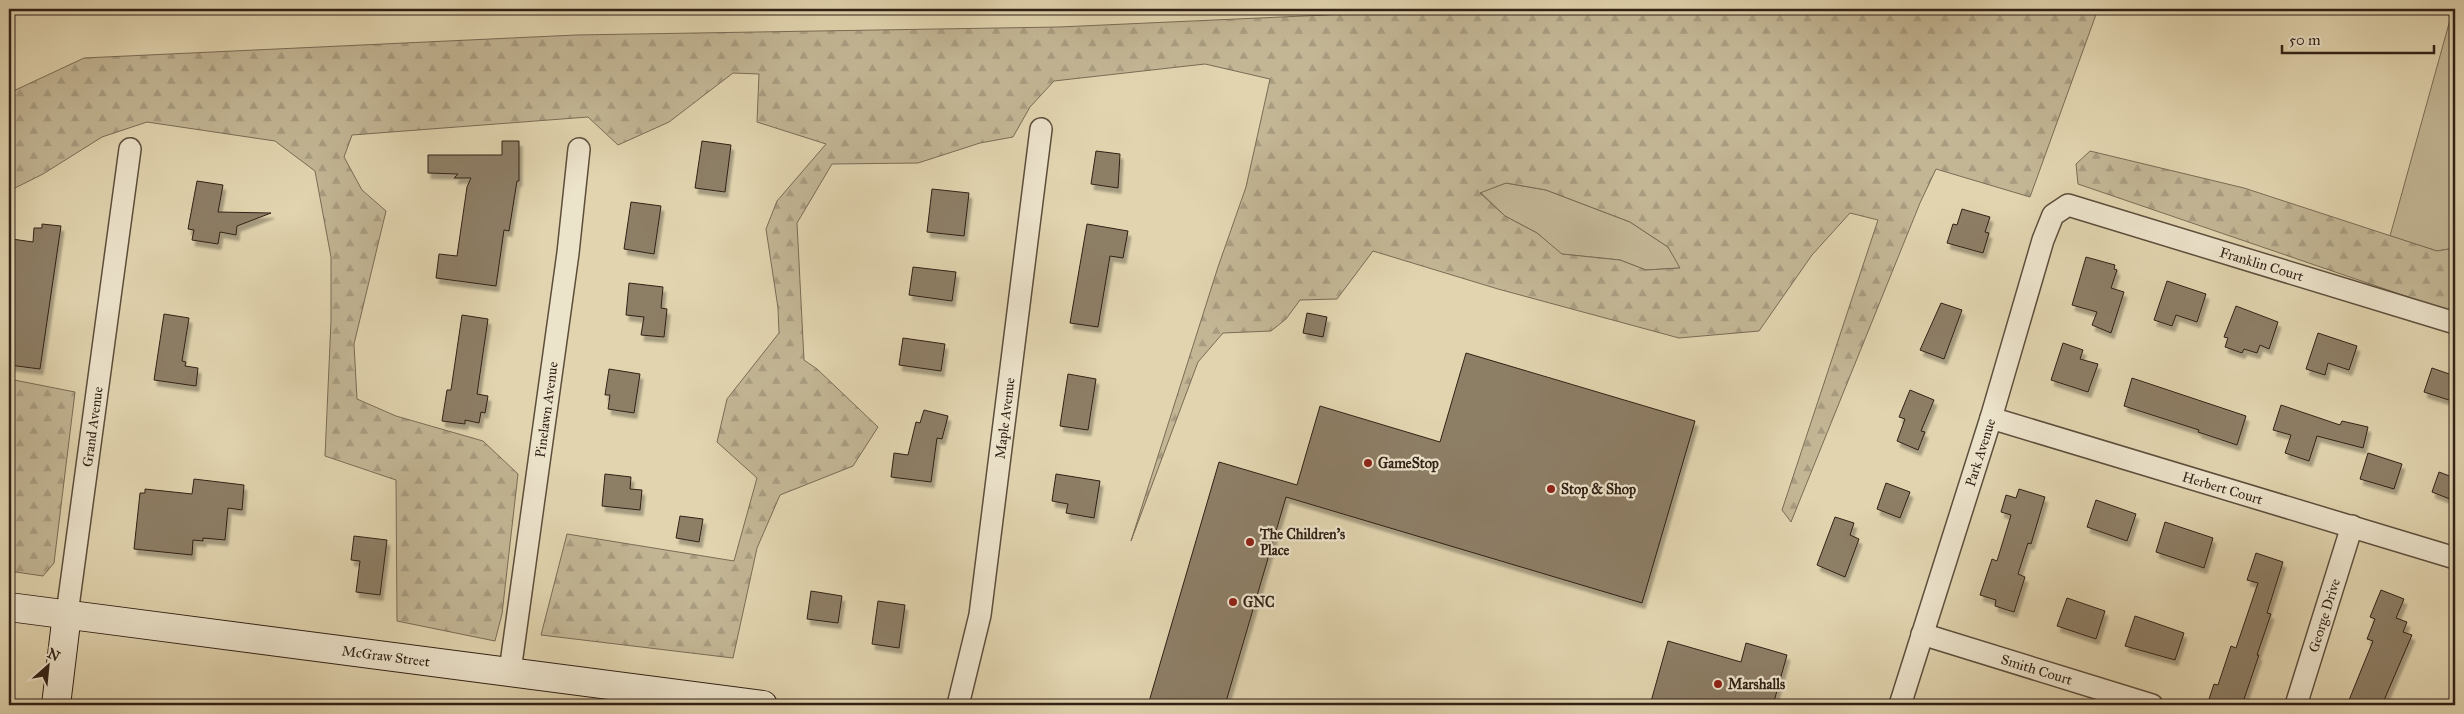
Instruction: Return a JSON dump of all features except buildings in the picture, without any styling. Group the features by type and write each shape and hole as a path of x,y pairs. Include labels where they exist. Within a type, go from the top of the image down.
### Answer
{"street":[{"name":"Maple Avenue","path":"958,705 980,615 1041,129"},
{"name":"Pinelawn Avenue","path":"510,671 568,252 579,149"},
{"name":"Grand Avenue","path":"56,705 130,150"},
{"name":"Franklin Court","path":"2068,205 2455,323"},
{"name":"Park Avenue","path":"1900,705 1991,418 2043,240 2053,215 2068,205"},
{"name":"Herbert Court","path":"1991,418 2455,558"},
{"name":"George Drive","path":"2296,705 2352,526"},
{"name":"McGraw Street","path":"9,607 763,705"},
{"name":"Smith Court","path":"1922,634 2152,705"}],"green space":[{"path":"1395,9 2098,9 2030,197 1936,169 1920,203 1791,522 1782,510 1878,220 1850,213 1812,255 1759,331 1679,338 1498,289 1373,251 1337,299 1300,300 1286,319 1271,331 1223,333 1198,362 1131,541 1218,267 1246,187 1270,79 1205,64 1054,81 1030,107 1013,137 980,143 918,163 832,164 797,223 804,360 817,369 878,427 853,466 780,495 757,548 733,658 541,635 567,534 734,561 757,478 717,442 727,399 779,333 778,308 766,229 777,201 826,144 757,122 759,74 733,73 669,122 618,145 588,117 352,135 344,157 362,190 386,211 354,344 357,399 396,416 483,441 518,474 502,614 495,641 397,621 396,480 325,456 331,321 331,257 315,171 275,141 147,122 102,137 43,174 9,191 9,93 84,58 576,35 1059,27 1326,15","holes":["1506,183 1546,190 1630,222 1668,247 1680,268 1646,270 1620,260 1562,254 1537,233 1505,216 1480,193"]},
{"path":"2453,9 2455,9 2455,248 2437,251 2390,236"},
{"path":"2090,151 2244,188 2437,251 2455,248 2455,313 2078,184 2076,164"},
{"path":"1506,183 1546,190 1630,222 1668,247 1681,268 1646,270 1620,260 1561,254 1537,233 1505,216 1480,192"},
{"path":"9,379 75,392 54,563 43,576 9,571"}],"place":[{"name":"GameStop","path":"1368,463"},
{"name":"Stop & Shop","path":"1551,489"},
{"name":"The Children's Place","path":"1250,542"},
{"name":"GNC","path":"1233,602"},
{"name":"Marshalls","path":"1718,684"}]}
